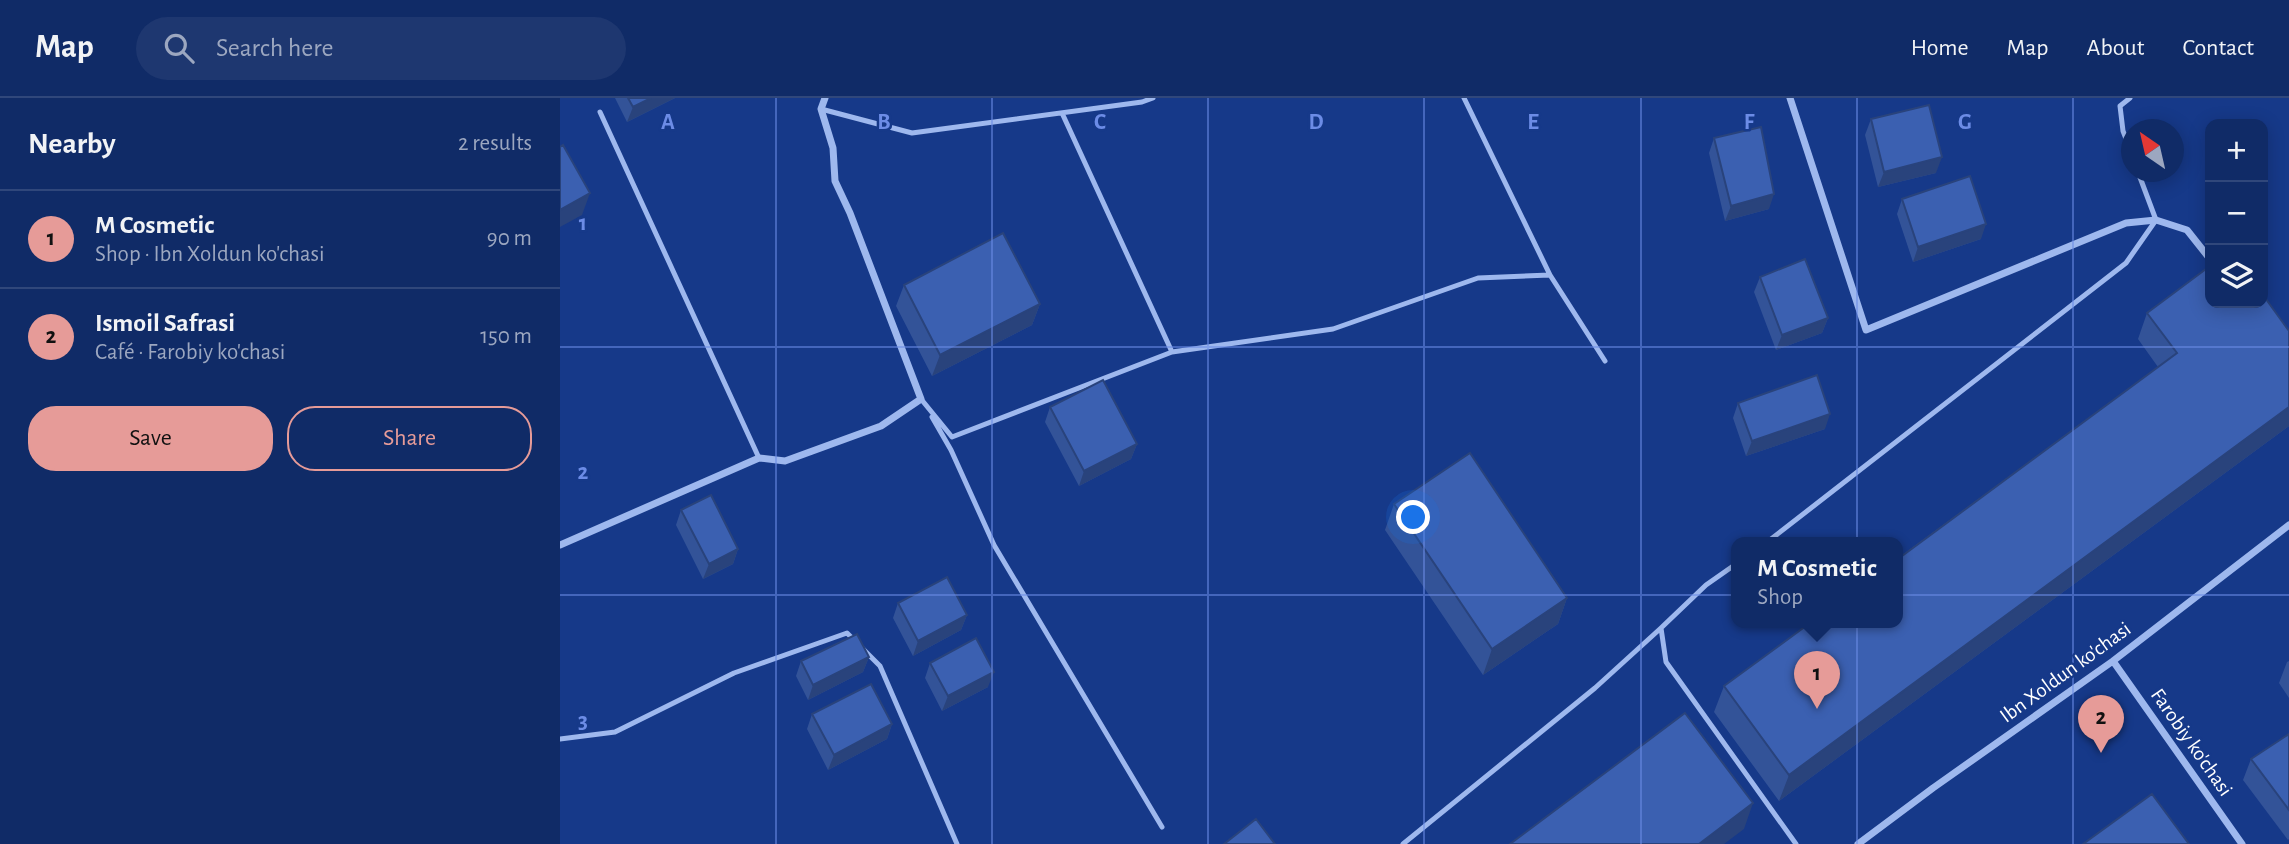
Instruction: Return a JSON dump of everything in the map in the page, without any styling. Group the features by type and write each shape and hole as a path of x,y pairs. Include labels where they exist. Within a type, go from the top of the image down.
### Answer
{"street":[{"path":"560,545 759,457 785,461 881,426 922,399 835,181 833,148 821,109 825,98"},
{"path":"1790,98 1866,330 2126,223 2156,220 2187,230 2205,253"},
{"name":"Ibn Xoldun ko'chasi","path":"1858,844 2113,661 2289,525"},
{"name":"Farobiy ko'chasi","path":"2113,661 2242,844"}],"lane":[{"path":"821,109 912,134 1142,102 1153,98"},
{"path":"1464,98 1550,275 1605,361"},
{"path":"2122,119 2120,106 2130,98"},
{"path":"600,112 759,457"},
{"path":"1062,113 1172,352"},
{"path":"1774,537 2126,263 2156,220 2142,182"},
{"path":"922,399 952,437 1172,352 1333,329 1478,278 1550,275"},
{"path":"922,399 951,450 993,545 1162,827"},
{"path":"1403,844 1595,688 1706,585 1731,568"},
{"path":"1661,628 1666,663 1796,844"},
{"path":"560,739 615,732 734,673 847,633 880,666 957,844"}],"building":[{"path":"628,98 651,98 633,107"},
{"path":"1929,105 1942,157 1884,172 1871,119"},
{"path":"1761,127 1774,194 1731,206 1714,138"},
{"path":"563,145 590,193 560,210 560,147"},
{"path":"1970,176 1986,224 1918,247 1902,199"},
{"path":"1003,233 1040,304 940,355 904,285"},
{"path":"1805,259 1828,318 1782,335 1760,277"},
{"path":"2205,270 2205,308 2268,308 2268,302 2289,331 2289,407 1789,775 1724,686 1803,628 1903,628 1903,555 2177,353 2147,313"},
{"path":"1817,375 1830,414 1752,441 1738,403"},
{"path":"1103,380 1137,444 1084,471 1050,407"},
{"path":"1470,453 1567,598 1492,649 1394,504"},
{"path":"711,495 738,549 709,564 681,510"},
{"path":"947,577 967,615 918,641 898,603"},
{"path":"857,634 869,657 813,685 801,661"},
{"path":"976,638 994,672 948,696 930,663"},
{"path":"871,684 892,724 834,755 812,714"},
{"path":"1685,713 1753,803 1699,844 1510,844"},
{"path":"2289,734 2289,810 2251,759"},
{"path":"2152,794 2189,844 2083,844"},
{"path":"1256,819 1275,844 1224,844"}],"place":[{"name":"M Cosmetic","path":"1817,709"},
{"name":"Ismoil Safrasi","path":"2101,753"}]}
